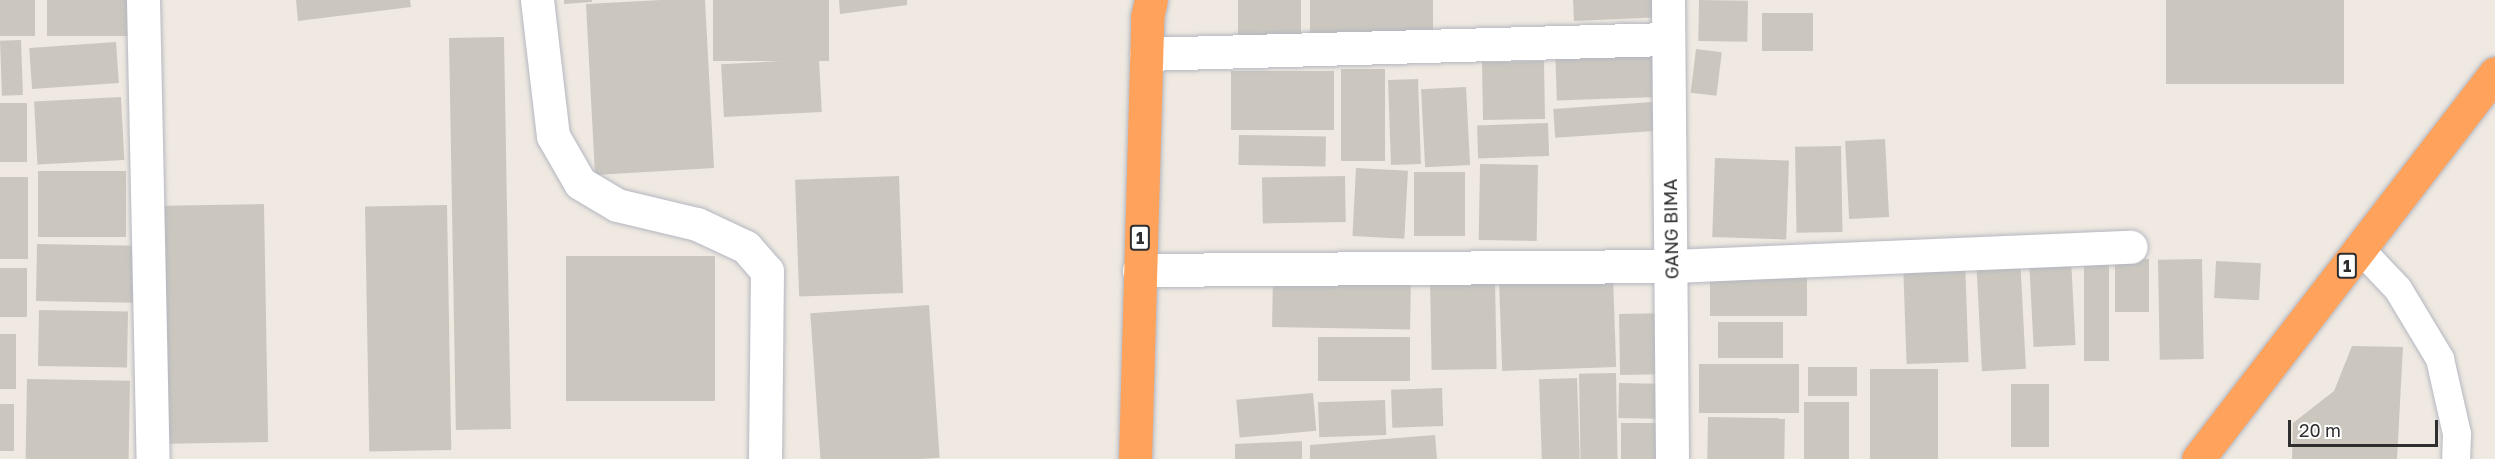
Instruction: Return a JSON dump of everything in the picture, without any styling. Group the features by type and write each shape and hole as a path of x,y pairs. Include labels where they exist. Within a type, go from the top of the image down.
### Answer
{"highway":[{"name":"1","path":"1135,459 1147,6"},
{"name":"1","path":"2198,459 2495,73"}],"street":[{"path":"143,0 153,459"},
{"path":"537,0 553,136 580,183 617,206 697,224 746,247 767,271 765,459"},
{"name":"GANG BIMA","path":"1668,0 1672,459"},
{"path":"1146,54 1668,39"},
{"path":"1139,270 1672,266 2131,247"}],"lane":[{"path":"2360,249 2398,289 2440,359 2457,434 2456,459"}],"building":[{"path":"0,0 35,0 35,36 0,36"},
{"path":"47,0 134,0 134,36 47,36"},
{"path":"296,0 410,0 411,7 298,21"},
{"path":"564,0 592,0 592,2 564,4"},
{"path":"705,0 714,168 595,175 586,4"},
{"path":"713,0 829,0 829,61 713,61"},
{"path":"839,0 907,0 907,5 840,14"},
{"path":"1238,0 1301,0 1301,38 1238,38"},
{"path":"1310,0 1433,0 1433,42 1310,42"},
{"path":"1573,0 1664,0 1664,17 1574,21"},
{"path":"1699,0 1748,1 1747,42 1698,41"},
{"path":"2166,0 2344,0 2344,84 2166,84"},
{"path":"1762,13 1813,13 1813,51 1762,51"},
{"path":"504,37 511,429 456,430 449,38"},
{"path":"21,40 23,95 2,96 0,41"},
{"path":"116,42 119,83 32,89 29,48"},
{"path":"1655,45 1657,97 1557,100 1555,48"},
{"path":"1696,49 1722,52 1716,96 1691,93"},
{"path":"819,59 822,112 724,117 721,64"},
{"path":"1544,61 1545,119 1483,120 1482,62"},
{"path":"1341,69 1385,69 1385,161 1341,161"},
{"path":"1231,71 1334,71 1334,130 1231,130"},
{"path":"1418,79 1421,164 1391,165 1388,80"},
{"path":"1466,87 1470,165 1425,167 1421,89"},
{"path":"121,97 124,160 37,164 34,102"},
{"path":"1652,102 1654,131 1555,138 1553,109"},
{"path":"0,103 27,103 27,162 0,162"},
{"path":"1548,123 1549,156 1478,158 1477,125"},
{"path":"1239,135 1326,137 1325,167 1238,165"},
{"path":"1885,139 1889,217 1849,219 1845,141"},
{"path":"1841,146 1843,232 1797,233 1795,147"},
{"path":"1715,158 1789,161 1786,240 1712,237"},
{"path":"1480,164 1538,165 1537,241 1479,240"},
{"path":"1356,168 1408,171 1404,239 1352,236"},
{"path":"38,171 126,171 126,237 38,237"},
{"path":"1414,172 1465,172 1465,236 1414,236"},
{"path":"899,176 903,293 799,297 795,180"},
{"path":"1345,176 1346,222 1263,223 1262,177"},
{"path":"0,177 28,177 28,259 0,259"},
{"path":"264,204 268,442 168,444 164,206"},
{"path":"447,205 451,450 369,451 365,206"},
{"path":"37,244 135,246 134,303 36,301"},
{"path":"566,256 715,256 715,401 566,401"},
{"path":"2020,256 2026,369 1982,371 1976,258"},
{"path":"2071,258 2076,345 2034,347 2029,260"},
{"path":"2084,258 2109,258 2109,361 2084,361"},
{"path":"2115,259 2149,259 2149,312 2115,312"},
{"path":"2202,259 2204,359 2160,360 2158,260"},
{"path":"1965,260 1969,362 1907,364 1903,262"},
{"path":"2216,261 2261,263 2259,300 2214,298"},
{"path":"0,268 27,268 27,317 0,317"},
{"path":"1710,268 1807,268 1807,316 1710,316"},
{"path":"1273,274 1411,276 1410,329 1272,327"},
{"path":"1495,277 1497,369 1432,370 1430,278"},
{"path":"1613,277 1616,367 1502,371 1499,281"},
{"path":"929,305 940,458 820,459 810,313"},
{"path":"39,310 128,312 127,368 38,366"},
{"path":"1671,313 1672,374 1620,375 1619,314"},
{"path":"1718,322 1783,322 1783,358 1718,358"},
{"path":"0,334 16,334 16,389 0,389"},
{"path":"1318,337 1410,337 1410,381 1318,381"},
{"path":"2352,346 2403,347 2397,459 2292,459 2293,423 2334,391"},
{"path":"1699,364 1799,364 1799,413 1699,413"},
{"path":"1808,367 1857,367 1857,396 1808,396"},
{"path":"1870,369 1938,369 1938,459 1870,459"},
{"path":"1616,373 1618,459 1580,459 1579,374"},
{"path":"1577,378 1580,459 1542,459 1539,379"},
{"path":"27,379 130,381 129,459 26,459"},
{"path":"1619,383 1671,384 1670,419 1618,418"},
{"path":"2011,384 2049,384 2049,447 2011,447"},
{"path":"1442,388 1443,426 1392,428 1391,390"},
{"path":"1313,393 1316,431 1240,438 1236,400"},
{"path":"1385,400 1386,435 1319,437 1318,402"},
{"path":"1804,402 1849,402 1849,459 1804,459"},
{"path":"0,404 14,404 14,451 0,451"},
{"path":"1708,417 1785,418 1784,459 1707,459"},
{"path":"1621,423 1670,423 1670,459 1621,459"},
{"path":"1435,435 1437,459 1310,459 1310,445"},
{"path":"1302,441 1302,459 1235,459 1235,444"}]}
